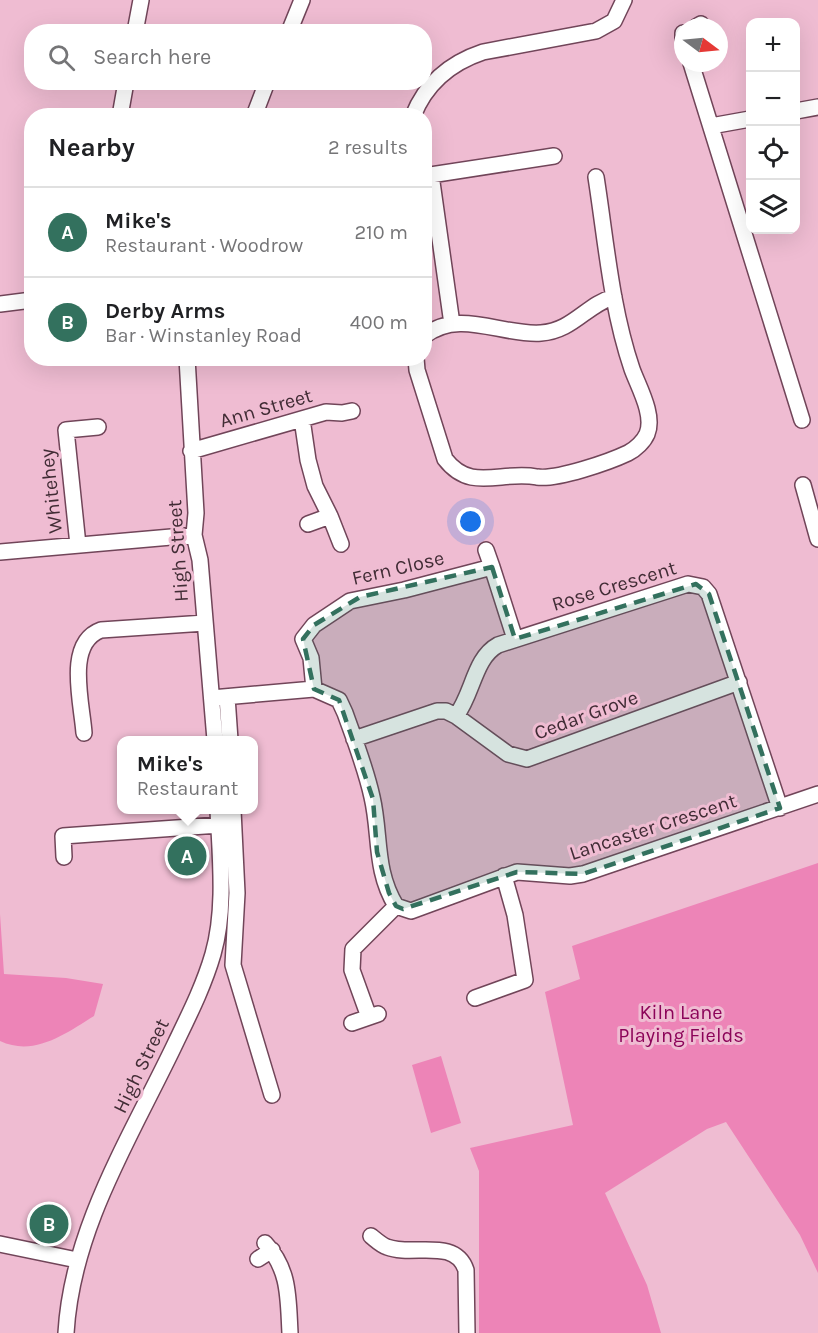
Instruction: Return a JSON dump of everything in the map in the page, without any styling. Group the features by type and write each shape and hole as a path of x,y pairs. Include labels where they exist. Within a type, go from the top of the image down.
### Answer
{"street":[{"path":"136,24 141,0"},
{"path":"292,24 303,0"},
{"path":"432,83 437,77 465,59 483,52 596,31 614,21 624,0"},
{"path":"694,72 802,420"},
{"path":"121,108 125,90"},
{"path":"257,108 264,90"},
{"path":"417,108 426,90"},
{"path":"800,110 818,107"},
{"path":"711,126 746,120"},
{"path":"432,174 554,156"},
{"path":"417,366 445,459 453,470 474,480 505,475 555,476 630,452 640,444 648,433 649,416 623,341 596,177"},
{"path":"432,200 452,324"},
{"path":"432,330 452,324 475,324 542,333 563,328 603,300 614,297"},
{"path":"0,304 24,301"},
{"name":"High Street","path":"188,366 196,513 194,535 200,560 205,623 219,697 215,736"},
{"name":"Ann Street","path":"191,451 326,412 352,411"},
{"path":"302,419 308,460 315,486 341,544"},
{"name":"Whitehey","path":"78,544 66,430 98,427"},
{"path":"803,485 818,539"},
{"path":"308,524 330,516"},
{"path":"0,552 194,535"},
{"path":"486,550 515,639"},
{"name":"Fern Close","path":"314,688 311,658 303,639 314,625 338,607 360,597 404,590 492,567"},
{"name":"Rose Crescent","path":"456,717 470,694 487,651 515,639 688,584 696,584 709,594 780,808"},
{"path":"84,733 79,660 81,647 88,636 101,630 205,623"},
{"name":"Cedar Grove","path":"456,717 508,754 527,759 739,682"},
{"path":"229,736 219,697 314,688 339,700 373,799 377,852 389,893 396,906 353,949 352,970 373,1016 352,1023"},
{"path":"354,739 437,711 446,711 456,717"},
{"name":"Lancaster Crescent","path":"396,906 411,910 504,876 529,871 576,876 818,794"},
{"name":"High Street","path":"66,1333 68,1305 77,1260 103,1191 206,977 220,913 218,814"},
{"path":"233,814 237,893 233,965 272,1095"},
{"path":"64,857 63,836 219,825"},
{"path":"475,998 525,980 515,915 504,876"},
{"path":"371,1236 388,1248 450,1253 463,1262 466,1270 467,1333"},
{"path":"0,1244 77,1260"},
{"path":"258,1259 268,1246 278,1257 286,1280 290,1333"}],"highlighted area":[{"path":"492,567 515,639 696,584 709,594 780,808 583,874 517,872 403,909 396,906 389,893 377,852 373,799 339,700 314,689 303,639 314,625 360,597"}],"green space":[{"name":"Kiln Lane Playing Fields","path":"818,863 818,1273 800,1235 726,1122 707,1129 605,1193 647,1285 661,1333 479,1333 479,1171 470,1148 573,1125 545,992 580,979 572,946"},
{"path":"0,914 4,974 66,978 103,984 94,1016 60,1036 37,1045 13,1045 0,1041"},
{"path":"441,1056 461,1123 431,1133 412,1065"}],"place":[{"name":"Mike's","path":"187,856"},
{"name":"Derby Arms","path":"49,1224"}]}
